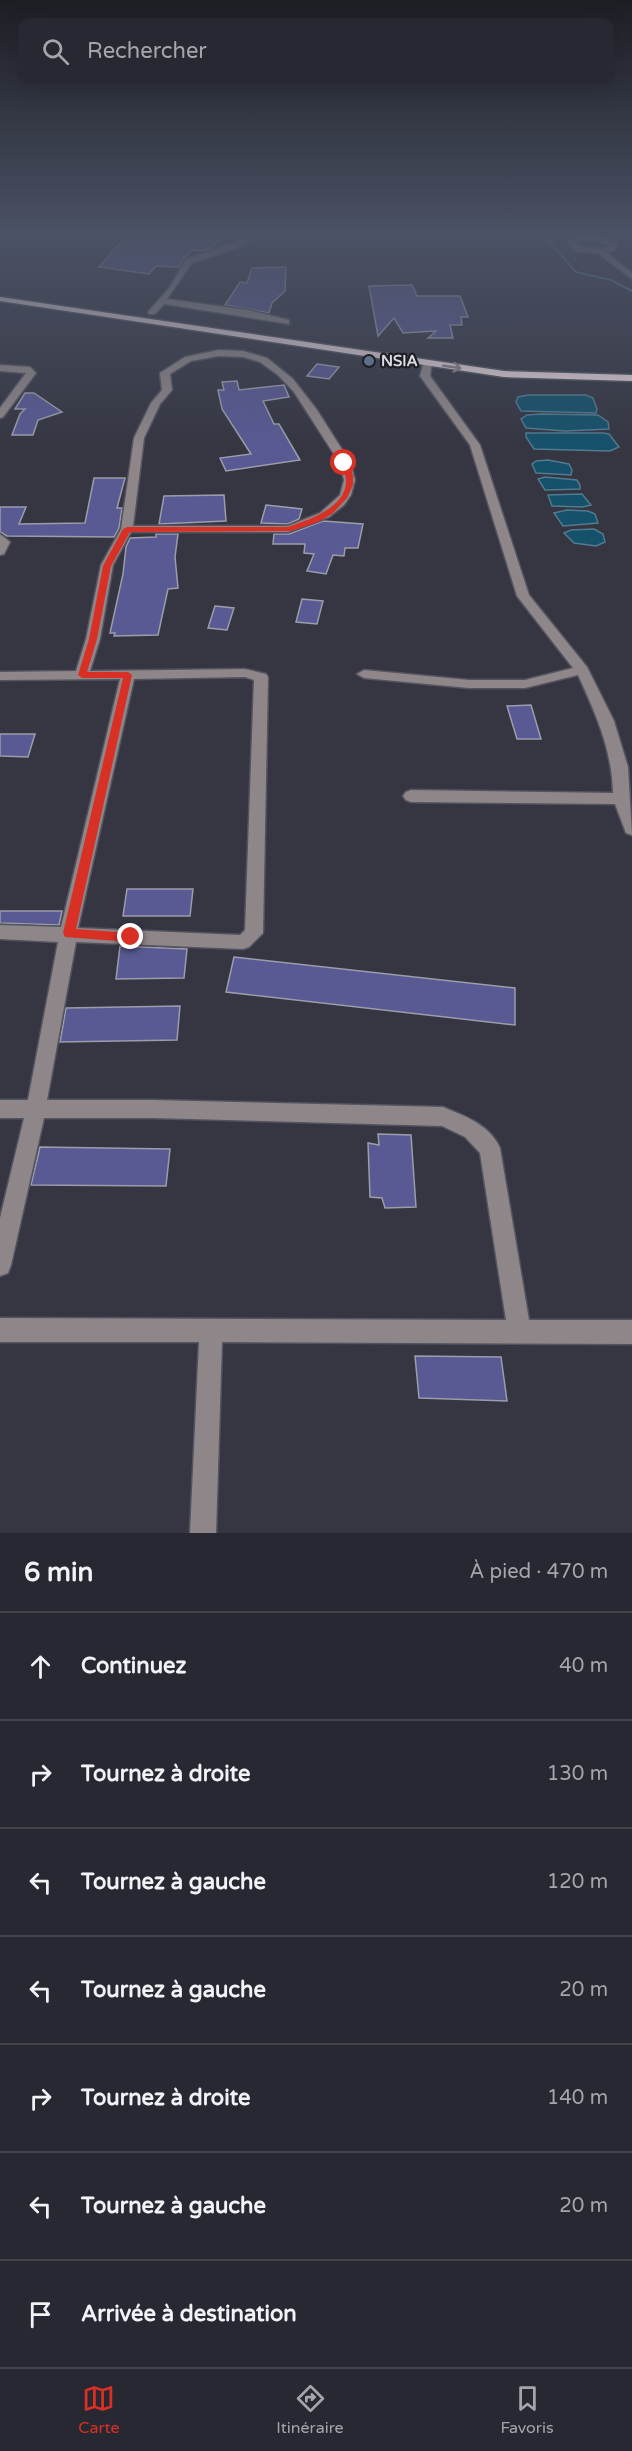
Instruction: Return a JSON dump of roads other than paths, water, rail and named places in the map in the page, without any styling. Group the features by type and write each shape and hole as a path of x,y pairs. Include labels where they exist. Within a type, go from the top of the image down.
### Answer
{"main road":[{"path":"50,307 504,374 632,378"},
{"path":"112,307 502,364 632,369"}],"street":[{"path":"152,312 156,307"},
{"path":"198,307 286,322"},
{"path":"82,675 93,639 107,566 127,529 139,438 156,403 167,390 165,373 185,359 221,352 244,355 270,364 289,381 323,427 350,475 350,485 345,496 329,512 300,527 288,529 127,529"},
{"path":"427,363 425,376 475,445 523,596 582,670 607,721 620,767 621,799 632,830"},
{"path":"0,368 30,370 31,373 5,402 0,415"},
{"path":"0,538 4,542 0,551"},
{"path":"364,674 470,684 525,684 582,670"},
{"path":"0,676 245,673 261,677 254,933 243,942 69,933 0,932"},
{"path":"0,1265 36,1108 69,933 128,675"},
{"path":"411,796 621,799"},
{"path":"0,1109 152,1109 443,1117 472,1130 490,1148 519,1330"},
{"path":"0,1330 632,1332"},
{"path":"203,1533 211,1332"}],"water":[{"path":"586,395 593,398 597,409 596,413 521,411 516,402 518,397"},
{"path":"527,415 598,415 608,422 609,429 565,431 526,428 521,419"},
{"path":"526,433 603,433 609,434 619,447 610,451 534,449"},
{"path":"548,460 569,464 572,470 571,475 536,473 532,464 536,461"},
{"path":"545,477 577,480 580,489 545,490 538,479"},
{"path":"582,494 591,505 552,506 548,495"},
{"path":"567,510 588,511 595,514 598,523 563,526 554,513"},
{"path":"594,529 603,534 605,542 596,546 574,543 564,533 571,530"}],"place":[{"name":"NSIA","path":"369,361"}]}
